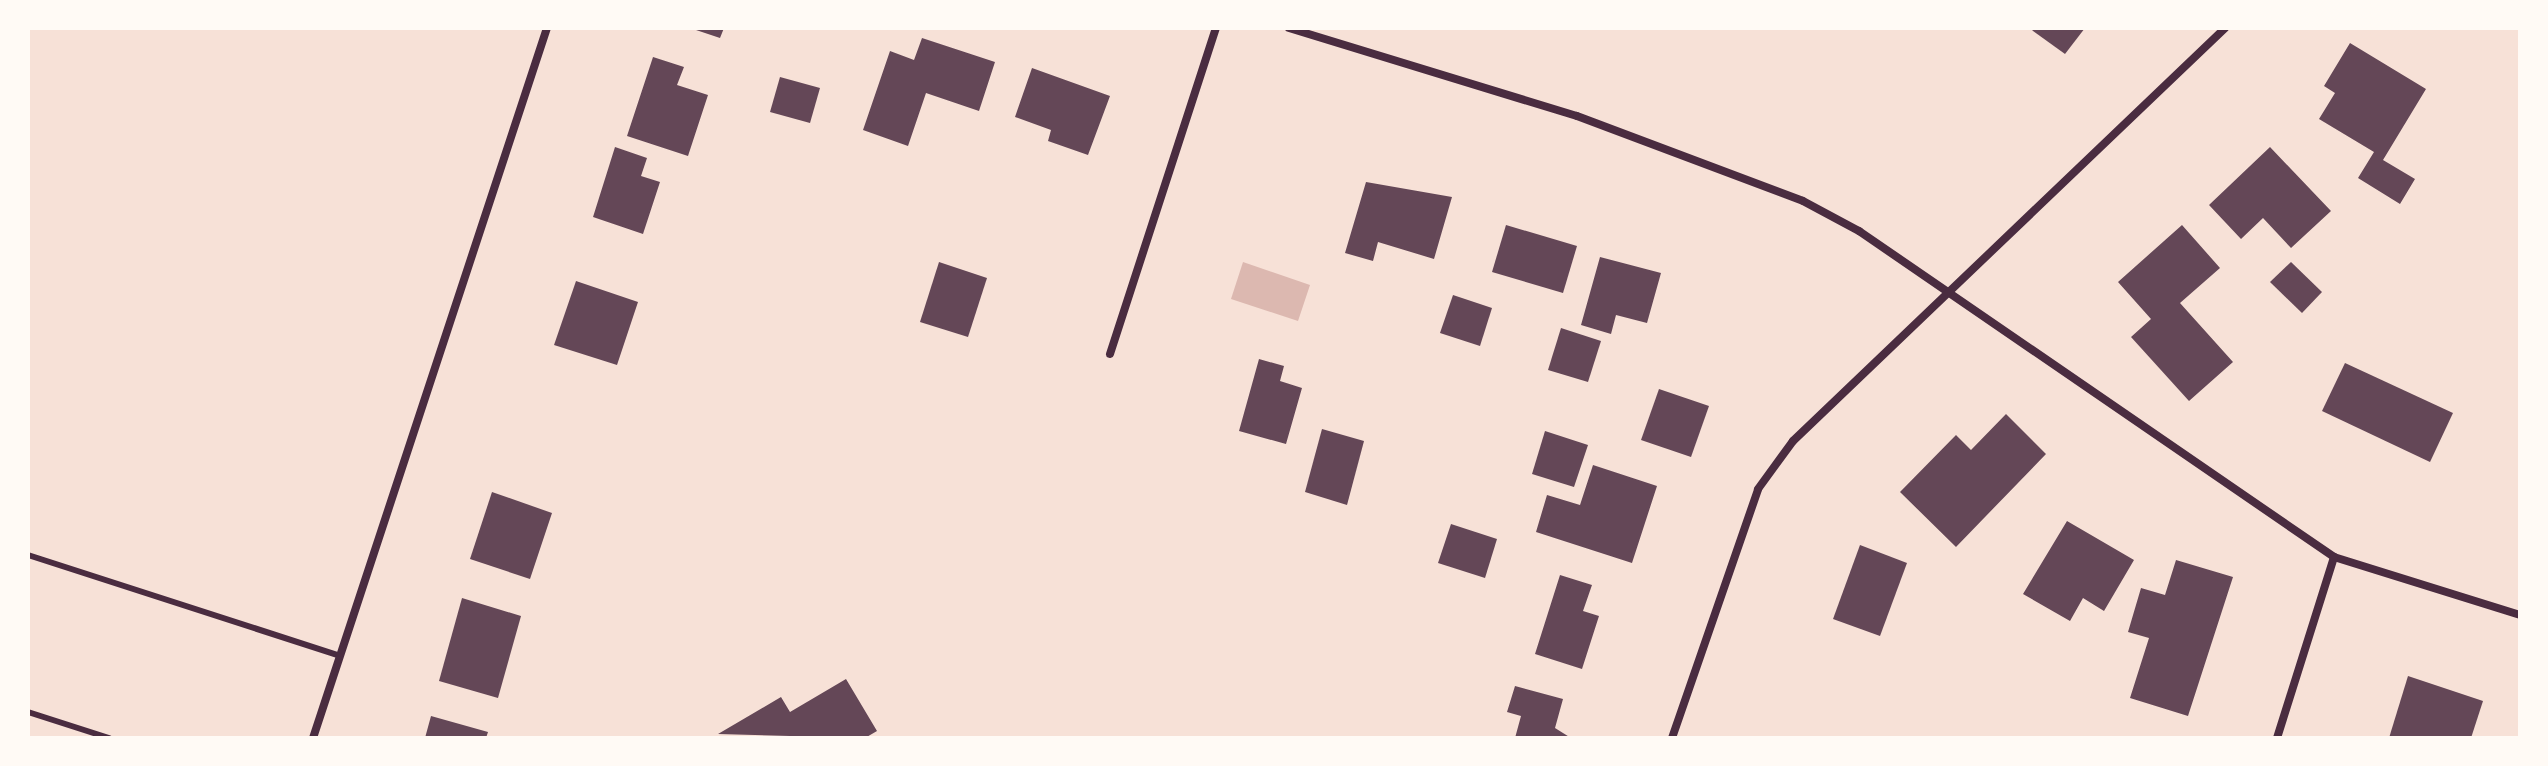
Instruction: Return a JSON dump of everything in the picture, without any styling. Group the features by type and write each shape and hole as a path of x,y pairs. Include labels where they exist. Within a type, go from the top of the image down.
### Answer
{"street":[{"path":"313,738 547,28"},
{"path":"1110,354 1216,28"},
{"path":"1289,28 1577,116 1752,180 1859,231 2334,557 2520,615"},
{"path":"1672,738 1758,489 1813,418 1950,292 2225,28"},
{"path":"2277,738 2334,557"}],"lane":[{"path":"28,555 340,656"},
{"path":"28,712 109,738"}],"shaded area":[{"path":"1243,262 1310,285 1298,321 1231,299"}],"building":[{"path":"690,28 724,28 720,38"},
{"path":"2029,28 2085,28 2065,54"},
{"path":"922,38 995,62 979,111 926,93 908,146 863,130 890,51 914,60"},
{"path":"2350,43 2426,89 2383,160 2415,179 2400,204 2358,178 2374,152 2319,119 2335,93 2324,86"},
{"path":"653,57 684,67 677,85 708,95 688,156 627,136"},
{"path":"1032,68 1110,96 1088,155 1048,141 1051,130 1015,117"},
{"path":"780,77 820,88 810,123 770,112"},
{"path":"615,147 647,158 641,176 660,182 643,234 593,217"},
{"path":"2270,147 2331,211 2291,248 2263,218 2241,239 2209,205"},
{"path":"1366,182 1452,197 1434,259 1378,242 1373,261 1345,253"},
{"path":"1506,225 1577,246 1563,293 1492,272"},
{"path":"2182,225 2220,268 2180,303 2233,362 2189,401 2131,337 2151,319 2118,282"},
{"path":"1600,257 1661,273 1647,323 1616,315 1611,334 1581,325"},
{"path":"939,262 987,278 968,337 920,322"},
{"path":"2291,262 2322,292 2302,313 2270,282"},
{"path":"576,281 638,302 617,365 554,345"},
{"path":"1453,295 1492,308 1480,346 1440,333"},
{"path":"1561,328 1601,341 1588,382 1548,370"},
{"path":"1259,359 1284,366 1280,381 1302,388 1286,444 1239,431"},
{"path":"2345,363 2453,413 2430,462 2322,411"},
{"path":"1659,389 1709,406 1691,457 1641,440"},
{"path":"2006,414 2046,454 1956,547 1900,492 1956,435 1971,450"},
{"path":"1322,429 1364,441 1347,505 1305,492"},
{"path":"1545,431 1588,445 1574,487 1532,474"},
{"path":"1593,465 1657,486 1632,563 1536,532 1547,495 1580,505"},
{"path":"492,492 552,513 530,579 470,559"},
{"path":"2067,521 2134,560 2104,611 2083,598 2070,621 2023,594"},
{"path":"1451,524 1497,539 1485,578 1438,563"},
{"path":"1860,545 1907,563 1880,636 1833,619"},
{"path":"2176,560 2233,577 2188,716 2130,698 2149,638 2128,632 2141,588 2165,595"},
{"path":"1560,575 1592,585 1583,611 1599,616 1582,669 1535,654"},
{"path":"462,598 521,616 498,698 439,681"},
{"path":"2408,676 2483,701 2471,738 2389,738"},
{"path":"846,679 877,731 865,738 718,734 781,697 790,712"},
{"path":"1515,686 1563,699 1555,728 1571,738 1515,738 1521,716 1507,712"},
{"path":"431,716 488,732 486,738 425,738"}]}
